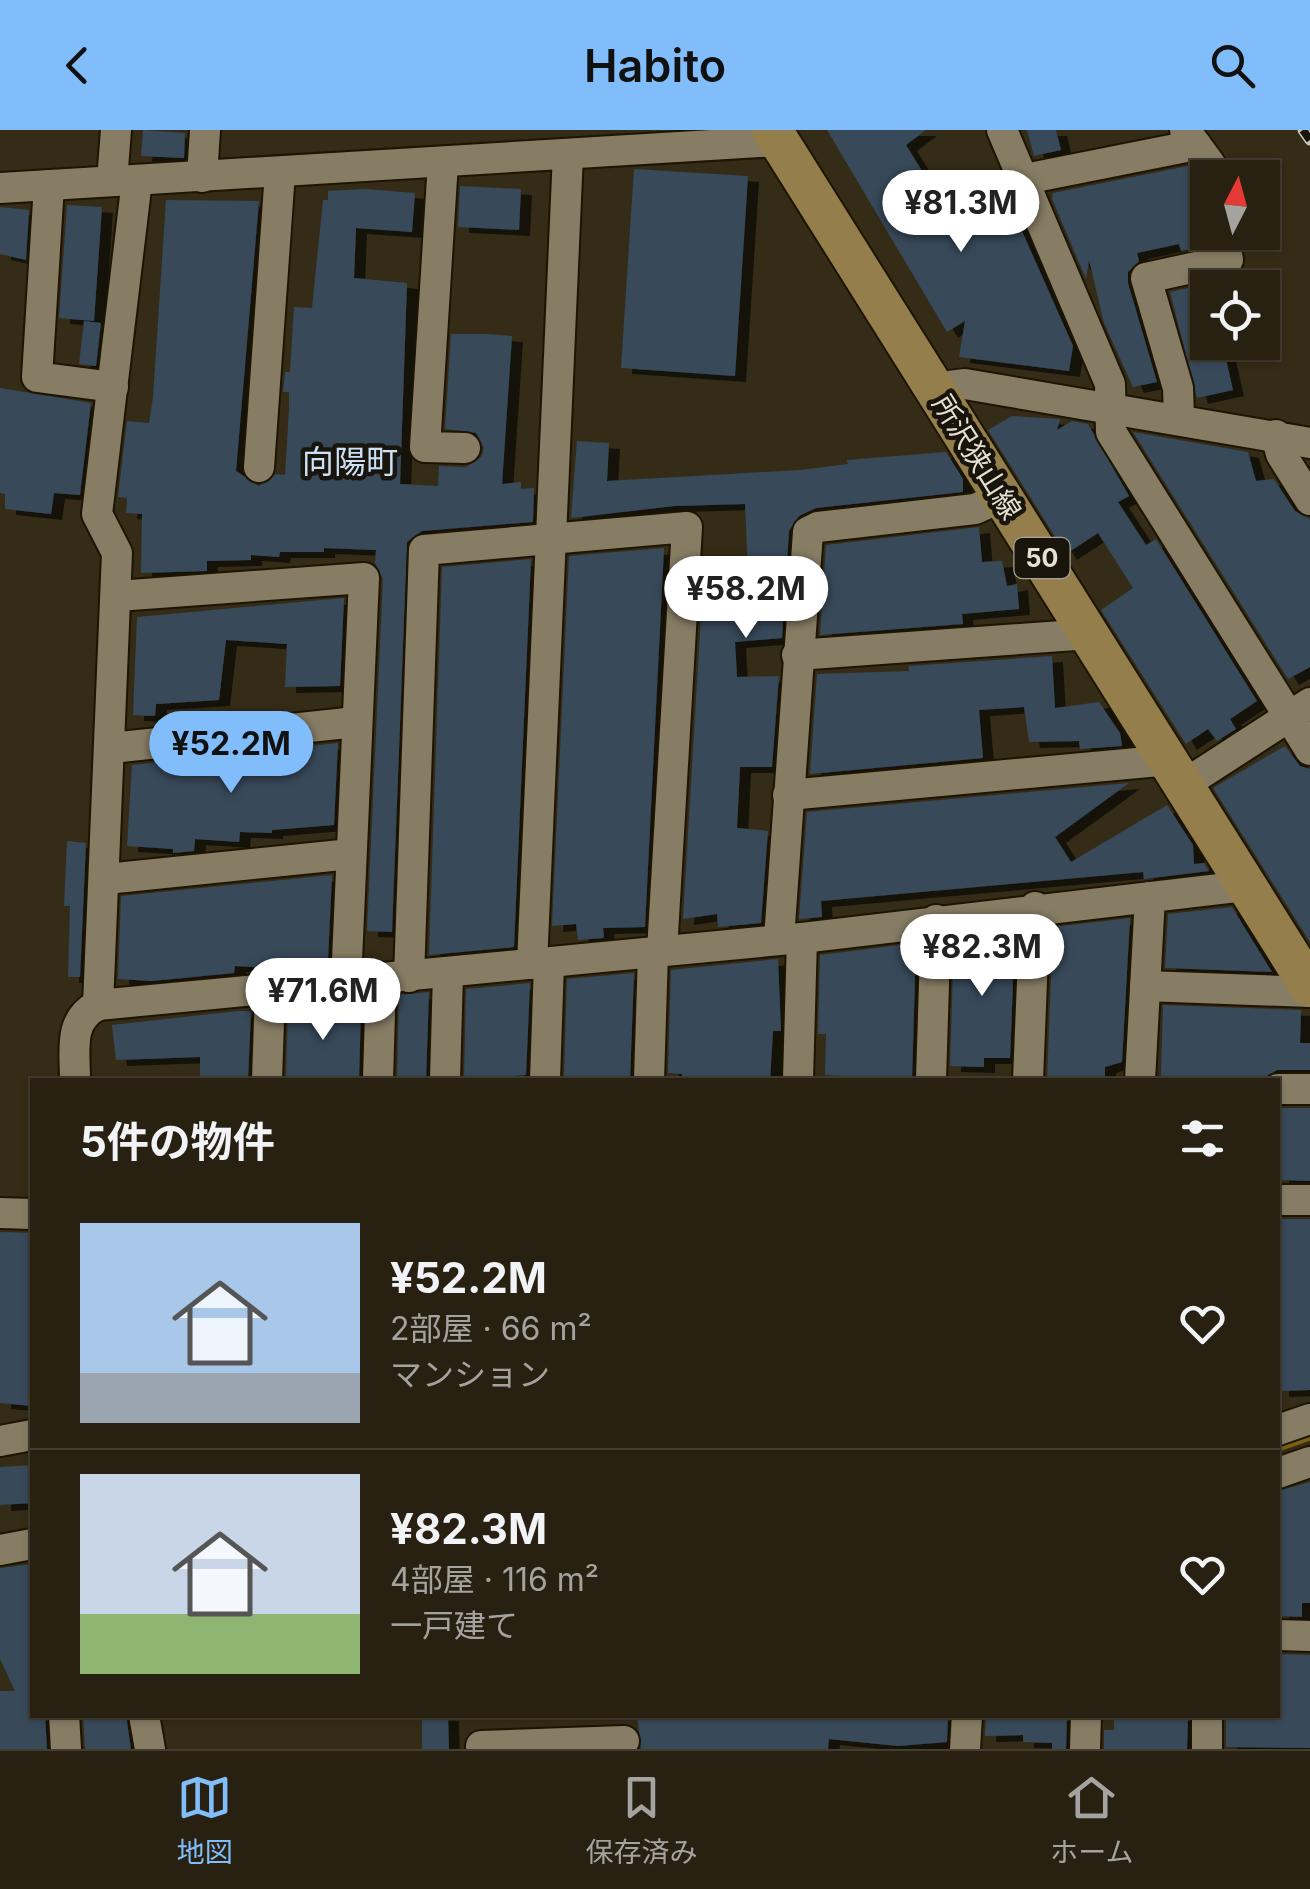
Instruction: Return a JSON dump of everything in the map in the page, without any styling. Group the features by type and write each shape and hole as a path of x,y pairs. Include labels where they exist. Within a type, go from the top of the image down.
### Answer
{"main road":[{"name":"所沢狭山線","path":"775,135 1310,989"}],"street":[{"path":"98,1005 117,596 116,546 98,514 112,387 125,181 116,130"},
{"path":"202,176 204,130"},
{"path":"1002,130 1110,384 1111,432 1299,710 1310,750"},
{"path":"0,188 568,154 775,135"},
{"path":"1020,180 1190,138 1207,160"},
{"path":"546,1078 540,964 551,538 568,154"},
{"path":"443,162 425,447 464,448"},
{"path":"260,467 280,172"},
{"path":"49,185 38,377 112,387"},
{"path":"1178,417 1178,388 1146,278 1228,260 1226,250"},
{"path":"934,388 964,384 1178,417 1310,443"},
{"path":"1276,436 1281,454 1310,500"},
{"path":"798,1078 788,795 797,656 812,528 975,509 1002,497"},
{"path":"378,1078 395,978 424,550 687,528 649,1078"},
{"path":"117,596 364,578 346,983"},
{"path":"797,656 1090,634"},
{"path":"788,795 1177,772 1299,710"},
{"path":"111,748 356,722"},
{"path":"106,878 350,854"},
{"path":"75,1078 75,1029 87,1010 98,1005 448,974 1245,886"},
{"path":"1140,1078 1150,898"},
{"path":"1028,1078 1034,907"},
{"path":"931,1078 936,920"},
{"path":"446,1078 448,974"},
{"path":"1145,986 1310,989"},
{"path":"267,1078 270,992"},
{"path":"1280,1089 1310,1089"},
{"path":"1280,1200 1310,1200"},
{"path":"0,1213 30,1214"},
{"path":"1280,1429 1310,1419"},
{"path":"0,1440 30,1435"},
{"path":"1280,1472 1310,1462"},
{"path":"0,1550 30,1544"},
{"path":"1280,1635 1310,1636"},
{"path":"64,1718 66,1749"},
{"path":"145,1718 150,1749"},
{"path":"965,1749 966,1718"},
{"path":"1085,1749 1086,1718"},
{"path":"1207,1718 1207,1749"},
{"path":"481,1746 624,1735"}],"building":[{"path":"143,130 185,133 184,158 141,156"},
{"path":"827,130 926,130 906,145 949,215 1001,184 1073,346 1069,371 959,357 965,321 947,332"},
{"path":"1027,130 1056,130 1061,150 1034,156"},
{"path":"1188,166 1190,249 1181,251 1179,244 1137,253 1139,261 1128,272 1157,382 1133,387 1104,323 1089,260 1086,279 1052,199 1053,193"},
{"path":"634,169 748,176 735,376 621,368"},
{"path":"460,186 521,189 519,230 458,227"},
{"path":"328,191 415,193 412,232 356,228 354,278 407,283 400,484 438,486 439,466 466,467 481,457 484,448 476,433 445,429 451,334 486,334 512,336 502,484 521,482 521,489 534,488 533,522 422,531 407,542 392,932 367,931 383,579 375,563 376,550 324,548 324,552 280,552 279,557 251,555 251,560 207,561 207,571 141,573 142,514 126,513 127,498 118,497 127,421 149,423 166,200 259,201 236,471 259,486 276,474 285,475 289,392 283,392 285,372 290,372 294,307 312,308 323,200 328,200"},
{"path":"67,205 102,207 94,321 59,318"},
{"path":"0,207 29,210 26,260 0,254"},
{"path":"1190,288 1190,360 1226,360 1233,390 1197,398 1170,292"},
{"path":"84,321 101,323 96,366 79,364"},
{"path":"0,388 91,403 80,495 54,493 51,514 5,509 5,494 0,493"},
{"path":"1012,416 1060,419 1057,430 1072,421 1088,424 1129,496 1118,502 1146,545 1156,539 1257,701 1230,719 1236,729 1217,741 1208,729 1186,744 1101,610 1133,588 1098,533 1066,554 988,430"},
{"path":"1133,432 1248,452 1256,481 1274,479 1295,511 1310,519 1310,667 1288,679"},
{"path":"577,441 609,443 607,481 800,470 848,464 847,460 946,452 963,479 963,492 816,508 799,516 789,531 782,638 735,642 737,677 779,676 772,767 740,767 737,828 768,831 761,923 718,927 717,914 683,919 701,615 742,618 743,572 748,572 745,504 674,506 571,518"},
{"path":"979,527 982,562 1002,561 1007,586 1017,584 1019,609 962,614 963,624 820,635 826,545"},
{"path":"664,548 645,927 603,928 604,938 578,940 576,924 552,926 569,556"},
{"path":"531,559 514,947 429,955 442,567"},
{"path":"344,598 340,686 285,687 287,644 226,640 219,700 156,704 155,716 133,715 137,617"},
{"path":"1052,656 1055,708 1099,702 1120,733 1122,746 1080,749 1079,741 1029,742 1024,707 979,710 983,758 810,774 817,674 909,671 909,666"},
{"path":"338,743 334,825 272,833 240,832 239,842 195,839 194,851 173,853 173,849 127,846 132,765"},
{"path":"1285,746 1300,766 1310,769 1310,942 1213,788"},
{"path":"1129,783 1055,837 1071,862 1167,805 1193,845 1194,864 1204,863 1209,871 1144,879 1143,872 821,901 822,917 799,919 807,812"},
{"path":"67,841 86,843 80,977 68,977 70,906 64,906"},
{"path":"332,875 328,960 289,961 289,968 283,969 235,966 234,973 152,981 118,979 121,896"},
{"path":"1232,907 1272,972 1165,968 1168,914"},
{"path":"1130,918 1122,1062 1105,1067 1105,1078 1047,1078 1053,927"},
{"path":"1015,932 1010,1058 984,1058 984,1067 950,1066 954,939"},
{"path":"916,943 912,1078 825,1075 826,1034 818,1034 820,955"},
{"path":"778,959 781,1031 773,1031 770,1078 682,1078 682,1074 668,1073 671,970"},
{"path":"634,973 630,1078 564,1076 567,979"},
{"path":"530,983 526,1075 464,1078 466,989"},
{"path":"429,992 426,1078 397,1078 399,995"},
{"path":"1163,1005 1301,1010 1300,1043 1310,1043 1310,1070 1277,1070 1265,1078 1161,1076"},
{"path":"288,1006 361,1008 359,1078 286,1078"},
{"path":"251,1011 248,1078 200,1078 200,1057 116,1060 112,1025"},
{"path":"1280,1108 1310,1108 1310,1181 1280,1180"},
{"path":"1280,1219 1310,1219 1310,1390 1280,1391"},
{"path":"0,1232 30,1233 30,1406 0,1403"},
{"path":"30,1465 30,1503 0,1505 0,1467"},
{"path":"1310,1482 1310,1603 1302,1603 1302,1617 1280,1616 1280,1490"},
{"path":"30,1564 30,1718 45,1718 47,1749 0,1749 0,1691 15,1691 0,1659 0,1568"},
{"path":"1280,1654 1310,1655 1310,1748 1226,1747 1226,1718 1280,1718"},
{"path":"83,1718 126,1718 131,1749 85,1749"},
{"path":"422,1718 448,1718 449,1749 422,1749"},
{"path":"637,1718 948,1718 947,1742 898,1746 829,1739 828,1749 641,1749"},
{"path":"986,1718 1067,1718 1066,1749 1052,1749 1052,1743 1023,1742 1023,1735 985,1736"},
{"path":"1114,1718 1188,1718 1187,1749 1104,1749 1104,1730 1114,1730"}],"waterway":[{"path":"1280,1446 1310,1436"}],"railway":[{"path":"1303,130 1310,140"}],"district":[{"name":"向陽町","path":"350,461"}]}
